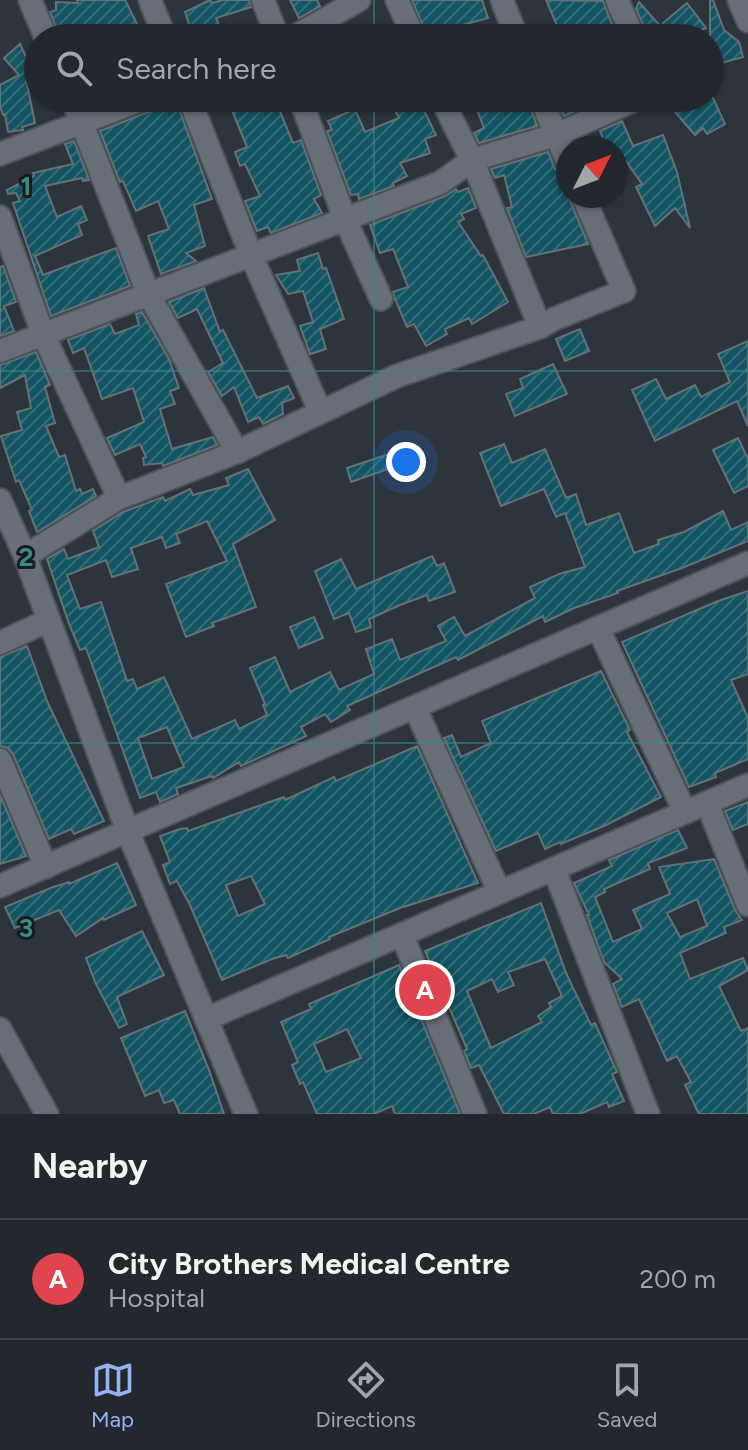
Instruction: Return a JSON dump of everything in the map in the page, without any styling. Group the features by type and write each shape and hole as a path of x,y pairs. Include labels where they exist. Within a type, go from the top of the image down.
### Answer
{"street":[{"path":"30,0 40,24"},
{"path":"150,0 159,24"},
{"path":"263,0 272,24"},
{"path":"317,24 359,0"},
{"path":"397,0 408,24"},
{"path":"502,0 511,24"},
{"path":"617,0 628,24"},
{"path":"741,0 748,11"},
{"path":"741,0 748,21"},
{"path":"78,112 148,293 237,452"},
{"path":"0,154 109,112"},
{"path":"195,112 251,255 320,411"},
{"path":"305,112 345,219 381,299"},
{"path":"448,112 472,160 540,327"},
{"path":"547,112 556,135"},
{"path":"0,351 440,183 472,160 556,135 608,112"},
{"path":"15,552 119,498 237,452 397,376 540,327 624,291 588,208"},
{"path":"0,217 43,334 119,498"},
{"path":"0,500 15,552 49,620 128,832 246,1114"},
{"path":"0,886 748,563"},
{"path":"0,643 49,620"},
{"path":"598,628 685,812"},
{"path":"415,708 499,891"},
{"path":"0,760 46,867"},
{"path":"206,1019 748,785"},
{"path":"707,803 748,905"},
{"path":"554,869 648,1114"},
{"path":"402,935 475,1114"},
{"path":"0,1029 47,1114"}],"building":[{"path":"77,0 125,0 137,24 55,24 50,12 56,10 56,2 78,3"},
{"path":"210,0 212,3 249,0 251,7 216,18 219,24 189,24 185,12"},
{"path":"290,0 317,0 320,6 299,18"},
{"path":"412,0 482,0 488,18 466,24 422,24"},
{"path":"546,0 603,1 612,24 556,24"},
{"path":"710,0 713,0 722,24 710,24"},
{"path":"639,2 658,24 643,24 636,9"},
{"path":"687,3 703,24 663,24"},
{"path":"724,30 739,42 743,57 724,62"},
{"path":"20,44 24,53 24,112 33,112 35,123 22,127 23,130 8,132 5,114 0,106 0,85 19,75 4,58"},
{"path":"148,112 180,112 212,199 194,205 205,246 186,253 196,261 161,274 148,236 169,229 158,201 136,211 123,181 120,182 100,131"},
{"path":"233,112 280,112 293,143 301,140 321,195 314,199 322,213 271,233 268,227 257,231 245,201 260,196 245,164 240,166 235,152 247,147"},
{"path":"348,112 356,112 365,132 399,118 396,112 425,112 436,135 425,139 430,153 400,163 407,176 393,183 394,186 359,199 358,194 351,195 327,131 332,130 328,121"},
{"path":"478,112 532,112 537,126 479,143 474,133 484,128"},
{"path":"675,112 719,112 725,124 707,134 703,128 695,135"},
{"path":"622,121 633,146 663,135 677,172 690,228 675,208 655,226 636,187 642,184 628,164 628,136 602,136 600,131"},
{"path":"74,141 89,180 83,181 82,178 45,186 57,217 81,206 87,220 78,224 82,235 35,256 43,275 116,248 130,286 51,316 13,203 20,201 16,193 8,194 7,190 34,176 33,173 73,164 65,144"},
{"path":"548,152 556,170 556,208 573,208 588,244 526,257 507,208 512,207 504,175 495,178 491,169"},
{"path":"468,188 476,208 461,214 464,219 458,222 483,255 508,302 472,324 469,318 445,329 447,334 426,346 414,324 407,327 395,299 393,292 408,287 393,249 380,253 370,225 456,189 458,192"},
{"path":"318,253 344,319 320,329 326,349 310,354 300,326 313,322 303,291 288,294 276,275 300,271 297,260"},
{"path":"3,266 16,302 4,306 14,331 0,336 0,267"},
{"path":"204,288 220,332 223,330 257,398 288,386 294,398 282,403 283,414 263,424 259,417 248,422 234,387 222,396 208,372 223,363 197,309 178,318 169,302"},
{"path":"142,312 169,359 179,388 170,391 175,404 160,409 172,449 213,437 217,445 163,466 162,463 144,465 143,458 146,457 140,444 115,455 107,438 144,422 133,388 102,399 84,348 73,353 68,340 110,324 115,334 139,325 136,314"},
{"path":"580,329 589,351 565,361 556,339"},
{"path":"748,341 748,426 737,401 655,441 632,390 656,379 666,399 695,385 701,397 730,382 718,354"},
{"path":"36,352 50,385 45,387 55,423 46,426 59,457 65,455 76,491 80,489 82,494 93,489 96,496 37,532 29,511 32,510 19,480 16,482 1,436 22,430 17,412 31,408 25,375 0,388 0,365"},
{"path":"553,364 567,394 515,416 506,394 523,388 520,379"},
{"path":"738,438 748,459 748,486 734,493 713,450"},
{"path":"504,444 512,463 545,449 566,498 576,494 586,525 619,513 634,553 659,544 658,540 684,532 723,511 731,530 748,522 748,541 545,622 543,616 458,660 456,657 347,706 350,710 331,722 325,714 301,727 306,736 241,766 239,762 213,778 176,788 178,794 160,802 156,792 140,798 86,648 80,650 47,559 64,549 68,559 99,547 93,531 123,512 163,497 165,501 190,489 193,495 229,485 226,478 248,469 275,520 233,544 256,607 212,623 214,626 186,637 166,584 227,561 207,521 176,534 180,543 166,548 162,537 131,548 138,569 112,577 106,560 67,575 80,609 101,602 127,681 133,679 137,689 164,677 192,739 235,720 239,729 267,715 250,668 275,657 290,692 330,672 339,690 374,674 366,649 392,639 400,660 446,641 438,626 454,617 465,636 535,598 530,587 585,567 565,513 556,517 544,489 501,506 480,453","holes":["167,727 184,767 152,779 138,738"]},
{"path":"392,453 397,466 351,482 347,468"},
{"path":"432,556 437,566 444,563 455,592 429,601 427,595 400,605 369,619 371,627 356,632 349,613 334,619 315,571 341,559 356,589"},
{"path":"748,591 748,674 731,680 748,718 748,759 715,773 716,777 689,787 622,642"},
{"path":"314,617 323,638 299,648 290,627"},
{"path":"27,646 47,701 104,821 74,834 71,829 49,839 13,754 8,748 0,746 0,657"},
{"path":"601,671 630,730 627,732 661,797 561,844 545,849 538,833 496,851 444,738 452,735 461,757 491,743 482,721"},
{"path":"417,746 478,883 400,908 329,937 288,958 286,955 272,959 222,980 177,881 170,884 163,865 170,862 160,836 180,829 187,828 188,831 284,797 285,800 334,777 336,781","holes":["251,876 265,904 238,916 226,885"]},
{"path":"0,795 26,856 0,864"},
{"path":"748,802 748,824 733,830 725,811"},
{"path":"678,830 687,848 648,863 650,869 604,889 605,892 595,897 613,942 642,929 633,910 670,894 659,867 714,859 742,920 724,927 726,933 680,953 690,979 743,958 748,970 719,986 741,1031 748,1028 748,1114 699,1114 685,1085 691,1082 677,1056 667,1061 639,999 622,1007 613,984 622,979 604,962 589,915 574,883 612,866 609,860","holes":["697,899 707,926 680,937 667,913"]},
{"path":"117,863 136,905 103,918 76,936 59,910 15,928 5,907"},
{"path":"541,903 566,973 591,1025 595,1023 617,1072 612,1074 624,1101 609,1107 607,1102 580,1114 553,1114 550,1107 534,1114 504,1114 479,1065 471,1068 464,1051 467,1049 425,951","holes":["545,959 562,996 549,1003 551,1007 538,1016 542,1022 491,1048 467,991 492,979 498,992 514,985 508,972"]},
{"path":"142,931 164,975 117,997 127,1024 119,1028 86,958"},
{"path":"399,965 460,1114 395,1114 392,1106 374,1114 317,1114 292,1065 298,1062 281,1022 311,1009 309,1004","holes":["347,1029 361,1058 326,1072 314,1044"]},
{"path":"185,1011 224,1114 180,1114 174,1100 164,1103 159,1090 145,1096 121,1038"}],"place":[{"name":"City Brothers Medical Centre","path":"425,990"}]}
